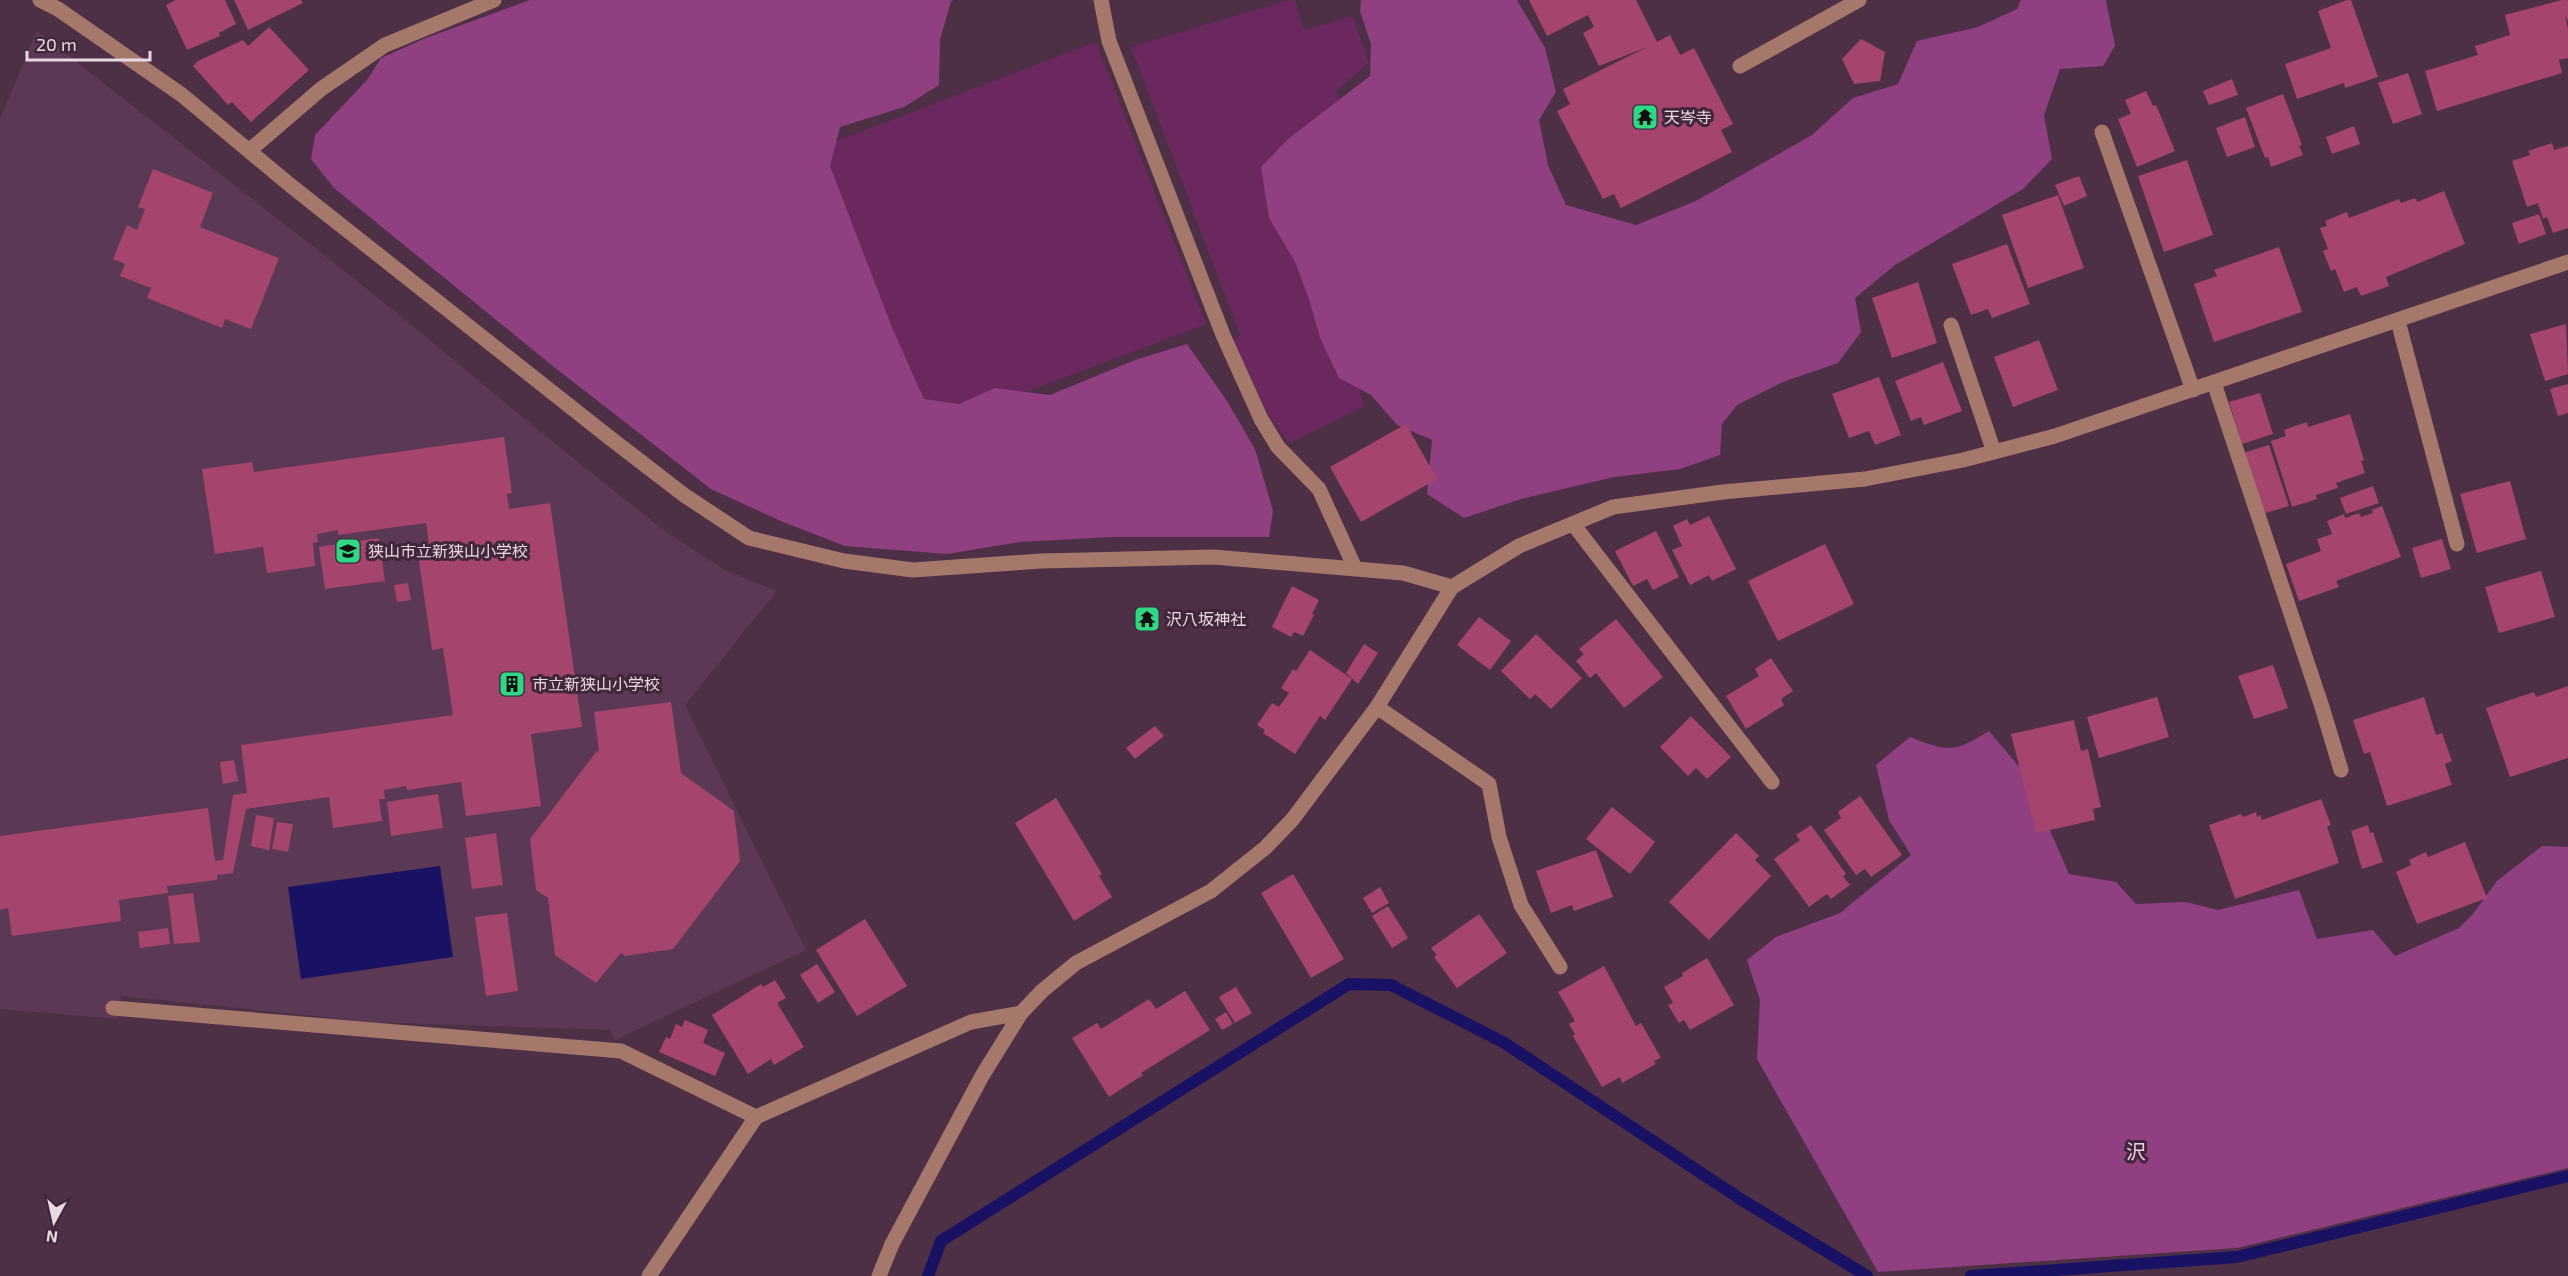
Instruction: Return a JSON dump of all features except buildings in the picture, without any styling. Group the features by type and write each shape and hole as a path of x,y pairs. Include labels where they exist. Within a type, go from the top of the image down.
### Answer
{"street":[{"path":"40,0 58,9 182,95 610,438 684,495 749,538 844,561 913,570 1041,561 1214,557 1355,567 1403,573 1452,587"},
{"path":"250,150 321,88 385,45 494,0"},
{"path":"1101,0 1109,41 1223,335 1256,409 1278,447 1318,489 1355,567"},
{"path":"1740,66 1859,0"},
{"path":"2102,132 2193,390"},
{"path":"879,1276 892,1244 982,1076 1021,1013 1042,991 1076,963 1211,891 1265,848 1292,820 1377,707 1452,587 1519,546 1613,507 1723,492 1865,479 1994,452 2055,436 2568,262"},
{"path":"2397,321 2457,544"},
{"path":"1951,325 1994,452"},
{"path":"2214,383 2341,770"},
{"path":"1573,524 1772,783"},
{"path":"1377,707 1489,784 1499,837 1521,905 1560,967"},
{"path":"112,1008 621,1051 756,1117"},
{"path":"649,1276 756,1117 971,1022 1021,1013"}],"shaded area":[{"path":"530,0 954,0 951,1 940,40 939,85 904,107 840,127 830,166 893,330 924,399 959,404 995,388 1050,395 1135,360 1187,344 1227,401 1255,449 1273,511 1269,537 1110,537 1019,542 947,554 845,546 783,522 711,489 554,367 334,188 311,159 315,135 367,80 381,58 426,38"},
{"path":"1295,0 1304,30 1353,16 1369,63 1336,91 1359,147 1330,282 1364,407 1289,443 1270,418 1233,339 1240,335 1131,47"},
{"path":"1361,0 1517,0 1545,48 1556,92 1539,120 1548,165 1566,205 1636,225 1696,201 1812,135 1853,98 1898,84 1917,41 1978,27 2017,9 2021,0 2106,0 2115,46 2103,66 2060,69 2044,115 2052,159 2023,189 1895,265 1855,298 1861,332 1838,363 1783,382 1737,405 1722,424 1720,455 1680,469 1614,477 1521,499 1464,518 1427,494 1432,440 1397,425 1371,395 1339,378 1320,338 1295,262 1269,218 1261,167 1288,139 1370,76 1371,44 1360,11"},
{"name":"狭山市立新狭山小学校","path":"37,31 370,291 666,532 725,570 777,591 685,705 806,950 615,1040 610,1030 371,1022 121,996 118,1019 0,1009 0,119"},
{"path":"1096,42 1206,324 915,434 816,149"},
{"path":"1989,731 2026,775 2069,874 2116,882 2136,904 2186,902 2218,910 2299,890 2317,939 2373,930 2395,956 2459,928 2473,914 2497,881 2542,846 2568,847 2568,1168 2237,1248 1878,1272 1757,1059 1760,1000 1747,960 1776,937 1840,913 1911,855 1889,820 1876,765 1910,737 1951,748 1959,747"},
{"path":"440,866 453,957 301,979 288,887"}],"waterway":[{"path":"928,1276 941,1241 1349,984 1391,985 1503,1042 1742,1200 1867,1276"},
{"path":"1971,1276 2237,1257 2568,1176"}],"place":[{"name":"天岑寺","path":"1645,117"},
{"name":"狭山市立新狭山小学校","path":"348,551"},
{"name":"沢八坂神社","path":"1147,619"},
{"name":"市立新狭山小学校","path":"512,684"}],"district":[{"name":"沢","path":"2136,1152"}]}
